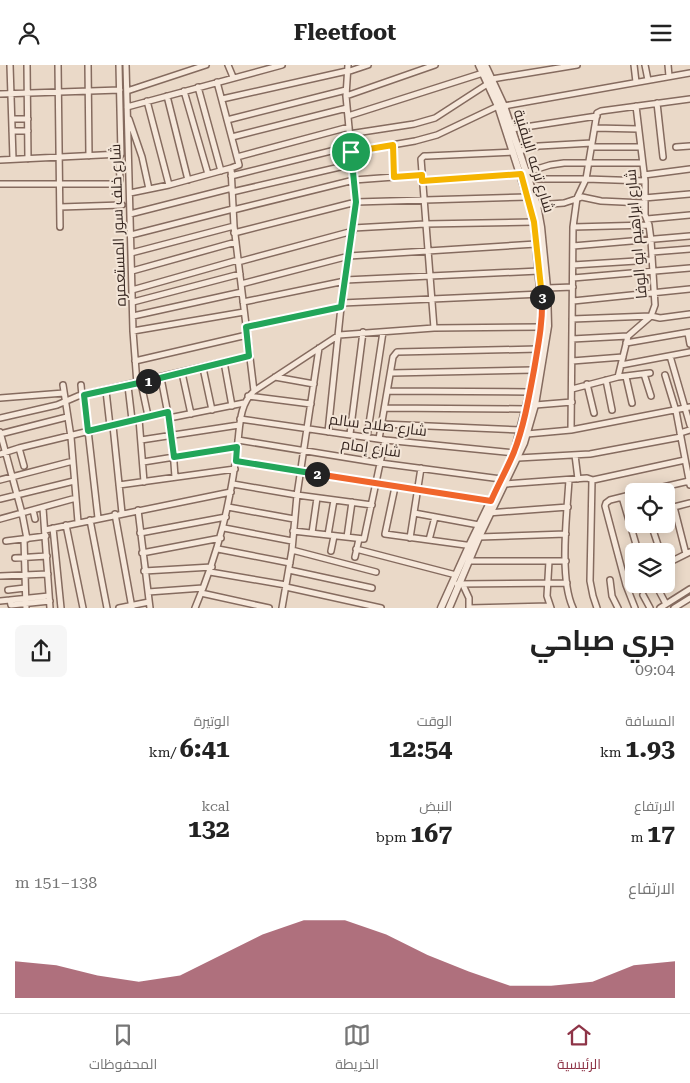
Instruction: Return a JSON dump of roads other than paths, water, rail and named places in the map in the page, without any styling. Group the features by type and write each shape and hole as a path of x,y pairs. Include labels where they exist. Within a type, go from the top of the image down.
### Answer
{"street":[{"path":"10,65 12,159"},
{"path":"27,65 28,159"},
{"path":"58,65 60,227"},
{"path":"88,65 89,156"},
{"path":"0,184 117,184 120,182 119,65"},
{"path":"127,91 206,65"},
{"path":"228,65 233,77"},
{"path":"149,189 128,110 147,101 266,67 282,65"},
{"path":"222,99 368,65"},
{"path":"346,96 435,65"},
{"name":"شارع ترعه البلقنية","path":"479,65 490,81"},
{"name":"شارع ترعه البلقنية","path":"485,65 490,81 512,129 516,152"},
{"path":"350,134 414,124 435,118 490,81 577,65"},
{"path":"634,65 636,82"},
{"path":"645,65 648,80"},
{"path":"668,65 669,76"},
{"name":"شارع خلف سور المستعمره","path":"128,66 133,331 135,361 148,416"},
{"path":"328,431 356,202 346,96 348,69"},
{"path":"348,116 483,73"},
{"path":"231,176 351,149 393,145 437,135 501,106 690,73"},
{"path":"130,193 169,185 239,165 217,82"},
{"path":"198,87 221,171"},
{"path":"227,120 346,90"},
{"path":"0,94 120,91"},
{"path":"184,91 208,174"},
{"path":"167,96 188,180"},
{"path":"571,430 573,227 577,198 586,179 596,116 600,111 690,99"},
{"path":"147,101 169,185"},
{"path":"657,103 663,157"},
{"name":"شارع ترعه البلقنية","path":"442,608 448,603 469,561 479,525 488,513 516,455 535,405 548,326 547,288 537,205 516,152 501,106"},
{"name":"شارع ابراهيم ابو الوفا","path":"628,336 650,316 654,309 655,292 651,240 644,200 644,178 636,106"},
{"path":"232,137 347,108"},
{"path":"512,129 596,116"},
{"path":"12,119 28,119"},
{"path":"237,157 349,127"},
{"path":"595,128 638,129"},
{"path":"12,131 28,131"},
{"path":"393,145 394,177"},
{"path":"434,329 422,178 421,159 424,156 516,152 539,146 592,145 640,147"},
{"path":"676,147 690,146"},
{"path":"0,160 121,154"},
{"path":"526,175 557,163 642,163"},
{"path":"130,213 353,164"},
{"path":"231,168 234,233 254,391"},
{"path":"131,235 354,180 394,177 526,175 586,179 644,178 690,169"},
{"name":"شارع ترعه البلقنية","path":"524,432 526,409 541,327 542,293 534,222 528,197 526,175"},
{"path":"537,205 564,203 585,197 601,201 644,200 690,194"},
{"path":"234,233 356,202 528,197"},
{"path":"60,207 122,205"},
{"path":"647,219 690,215"},
{"path":"132,290 353,230 425,224 534,222"},
{"path":"573,227 649,225"},
{"path":"131,253 234,226"},
{"path":"573,246 690,236"},
{"path":"132,271 236,242"},
{"path":"241,283 349,256 536,244"},
{"path":"652,252 690,249"},
{"path":"573,265 652,260"},
{"path":"573,278 690,268"},
{"path":"243,303 345,280 539,271"},
{"path":"133,302 240,275"},
{"path":"547,288 573,287"},
{"path":"573,301 690,289"},
{"path":"133,316 242,292"},
{"path":"246,327 342,305 542,293"},
{"path":"133,331 244,312"},
{"path":"572,319 650,316 660,318 690,314"},
{"path":"195,608 211,569 224,528 233,484 244,403 254,391 339,335 434,329 541,327"},
{"path":"350,434 363,332"},
{"path":"367,437 383,332"},
{"path":"626,343 689,333 690,343"},
{"path":"135,361 247,335"},
{"path":"572,339 628,336 618,377"},
{"path":"282,608 292,550 300,471 319,347"},
{"path":"354,557 361,539 364,539 372,505 380,463 382,424 395,353 538,349"},
{"path":"621,365 690,352"},
{"path":"0,418 65,402 83,395 128,386 249,356"},
{"path":"670,356 688,408 690,425"},
{"path":"572,361 623,357"},
{"path":"224,363 232,406"},
{"path":"203,367 212,410"},
{"path":"391,373 534,370"},
{"path":"182,373 191,414"},
{"path":"572,389 606,379 647,374 651,396"},
{"path":"665,375 676,411 690,483 675,486"},
{"path":"274,377 314,383"},
{"path":"626,377 632,403"},
{"path":"161,378 172,435 175,477"},
{"path":"606,379 612,410"},
{"path":"587,384 594,413"},
{"path":"63,385 71,437 78,522"},
{"path":"81,385 98,518"},
{"path":"128,386 132,421"},
{"path":"106,391 122,513"},
{"path":"388,391 530,392"},
{"path":"0,398 64,393"},
{"path":"248,396 310,404"},
{"path":"535,405 572,402"},
{"path":"2,453 148,416 191,414 244,403"},
{"path":"385,408 526,409"},
{"path":"382,424 524,432 571,430 688,408"},
{"path":"26,604 25,539 22,513 12,477 2,453 0,433 67,417"},
{"path":"139,419 144,481"},
{"name":"شارع صلاح سالم","path":"141,440 240,422 328,431 516,455 575,455 681,435 690,430"},
{"name":"شارع إمام","path":"238,440 503,482 587,478 592,480 685,460"},
{"path":"143,462 237,447"},
{"path":"19,448 24,466"},
{"path":"575,455 578,479"},
{"path":"0,480 72,461"},
{"path":"236,461 491,501"},
{"path":"410,538 421,468"},
{"path":"118,485 235,469"},
{"path":"569,480 566,561 568,595 573,608"},
{"path":"592,480 590,581 597,608"},
{"path":"0,499 74,481"},
{"name":"شارع ترعه البلقنية","path":"458,584 456,575 472,546 480,537 491,501 503,482"},
{"path":"233,484 372,505"},
{"path":"395,487 385,534 472,546"},
{"path":"45,530 115,514 231,492"},
{"path":"625,496 606,503 625,581"},
{"path":"622,497 636,543"},
{"path":"0,519 76,498"},
{"path":"312,533 317,498"},
{"path":"331,551 334,500"},
{"path":"347,537 352,502"},
{"path":"675,507 690,503"},
{"path":"43,507 50,608"},
{"path":"228,507 294,519"},
{"path":"488,513 568,507"},
{"path":"33,510 35,519"},
{"path":"120,608 150,605 144,571 138,510"},
{"path":"675,510 688,553 675,560"},
{"path":"414,513 479,525"},
{"path":"115,514 132,607"},
{"path":"140,533 226,517"},
{"path":"429,541 435,517"},
{"path":"90,520 108,608"},
{"path":"66,525 83,608"},
{"path":"53,528 61,608"},
{"path":"224,528 292,541"},
{"path":"293,531 361,539"},
{"path":"480,537 566,534"},
{"path":"6,541 46,536"},
{"path":"142,553 221,538"},
{"path":"218,549 290,563"},
{"path":"356,549 456,575"},
{"path":"292,550 376,572"},
{"path":"14,558 47,556"},
{"path":"469,561 566,561"},
{"path":"458,584 469,598 469,608 551,607 547,599 549,561"},
{"path":"144,571 211,569 381,608"},
{"path":"289,570 372,588"},
{"path":"0,576 48,574"},
{"path":"610,580 612,596 618,608"},
{"path":"458,584 567,583"},
{"path":"8,589 25,588"},
{"path":"660,608 690,589"},
{"path":"148,591 202,591 269,608"},
{"path":"629,593 635,608"},
{"path":"660,593 666,604"},
{"path":"643,595 650,608"},
{"path":"0,601 10,600 26,604 50,598"},
{"path":"674,608 690,598"}]}
